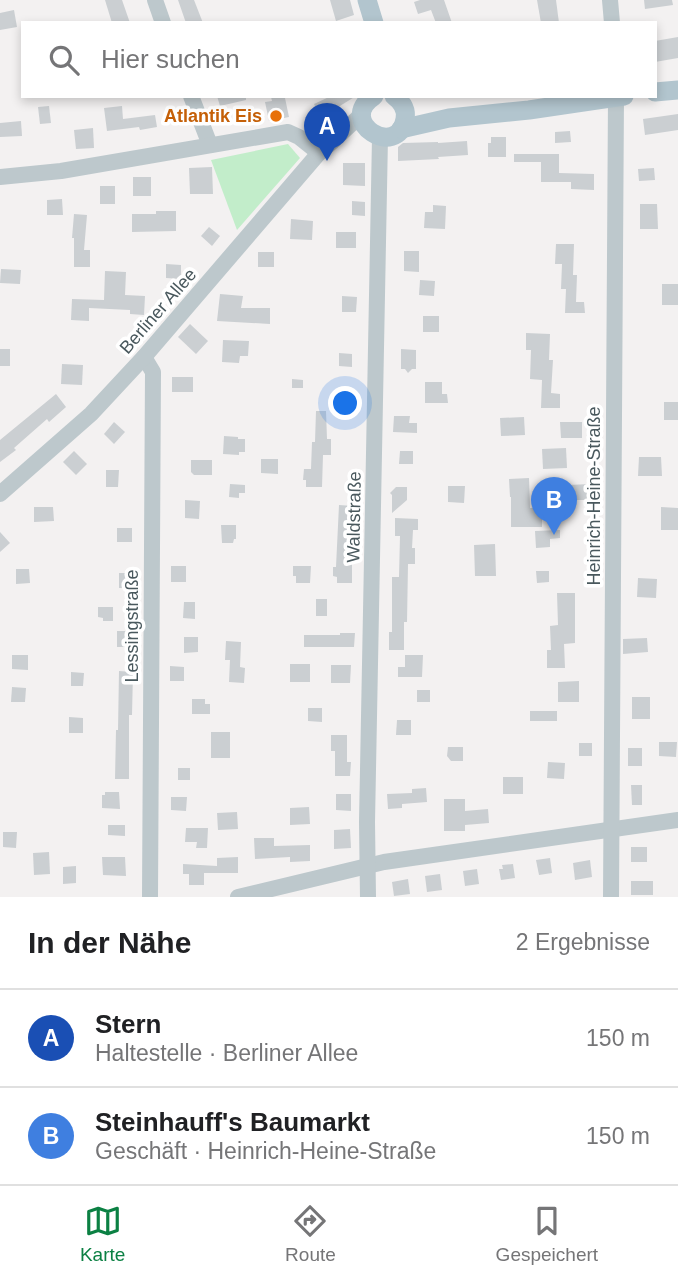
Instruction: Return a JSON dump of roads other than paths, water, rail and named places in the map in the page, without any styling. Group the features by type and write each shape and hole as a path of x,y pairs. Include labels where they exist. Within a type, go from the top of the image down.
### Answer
{"main road":[{"path":"367,0 373,21"},
{"path":"657,92 678,90"},
{"path":"372,98 366,103 370,127 391,136 401,129 449,118 609,98"},
{"path":"398,101 405,117 401,129"},
{"path":"398,101 413,113 449,118"}],"street":[{"path":"155,0 162,21"},
{"path":"610,0 612,21"},
{"path":"192,98 210,145"},
{"name":"Heinrich-Heine-Straße","path":"611,897 616,98"},
{"name":"Berliner Allee","path":"0,494 91,414 144,357 319,153 332,142 370,127"},
{"name":"Waldstraße","path":"368,897 370,127"},
{"path":"0,177 61,171 288,132 319,153"},
{"name":"Lessingstraße","path":"144,357 153,372 150,897"},
{"path":"238,897 384,862 678,820"}],"place":[{"name":"Atlantik Eis","path":"276,116"},
{"name":"Stern","path":"327,161"},
{"name":"Steinhauff's Baumarkt","path":"554,535"}]}
